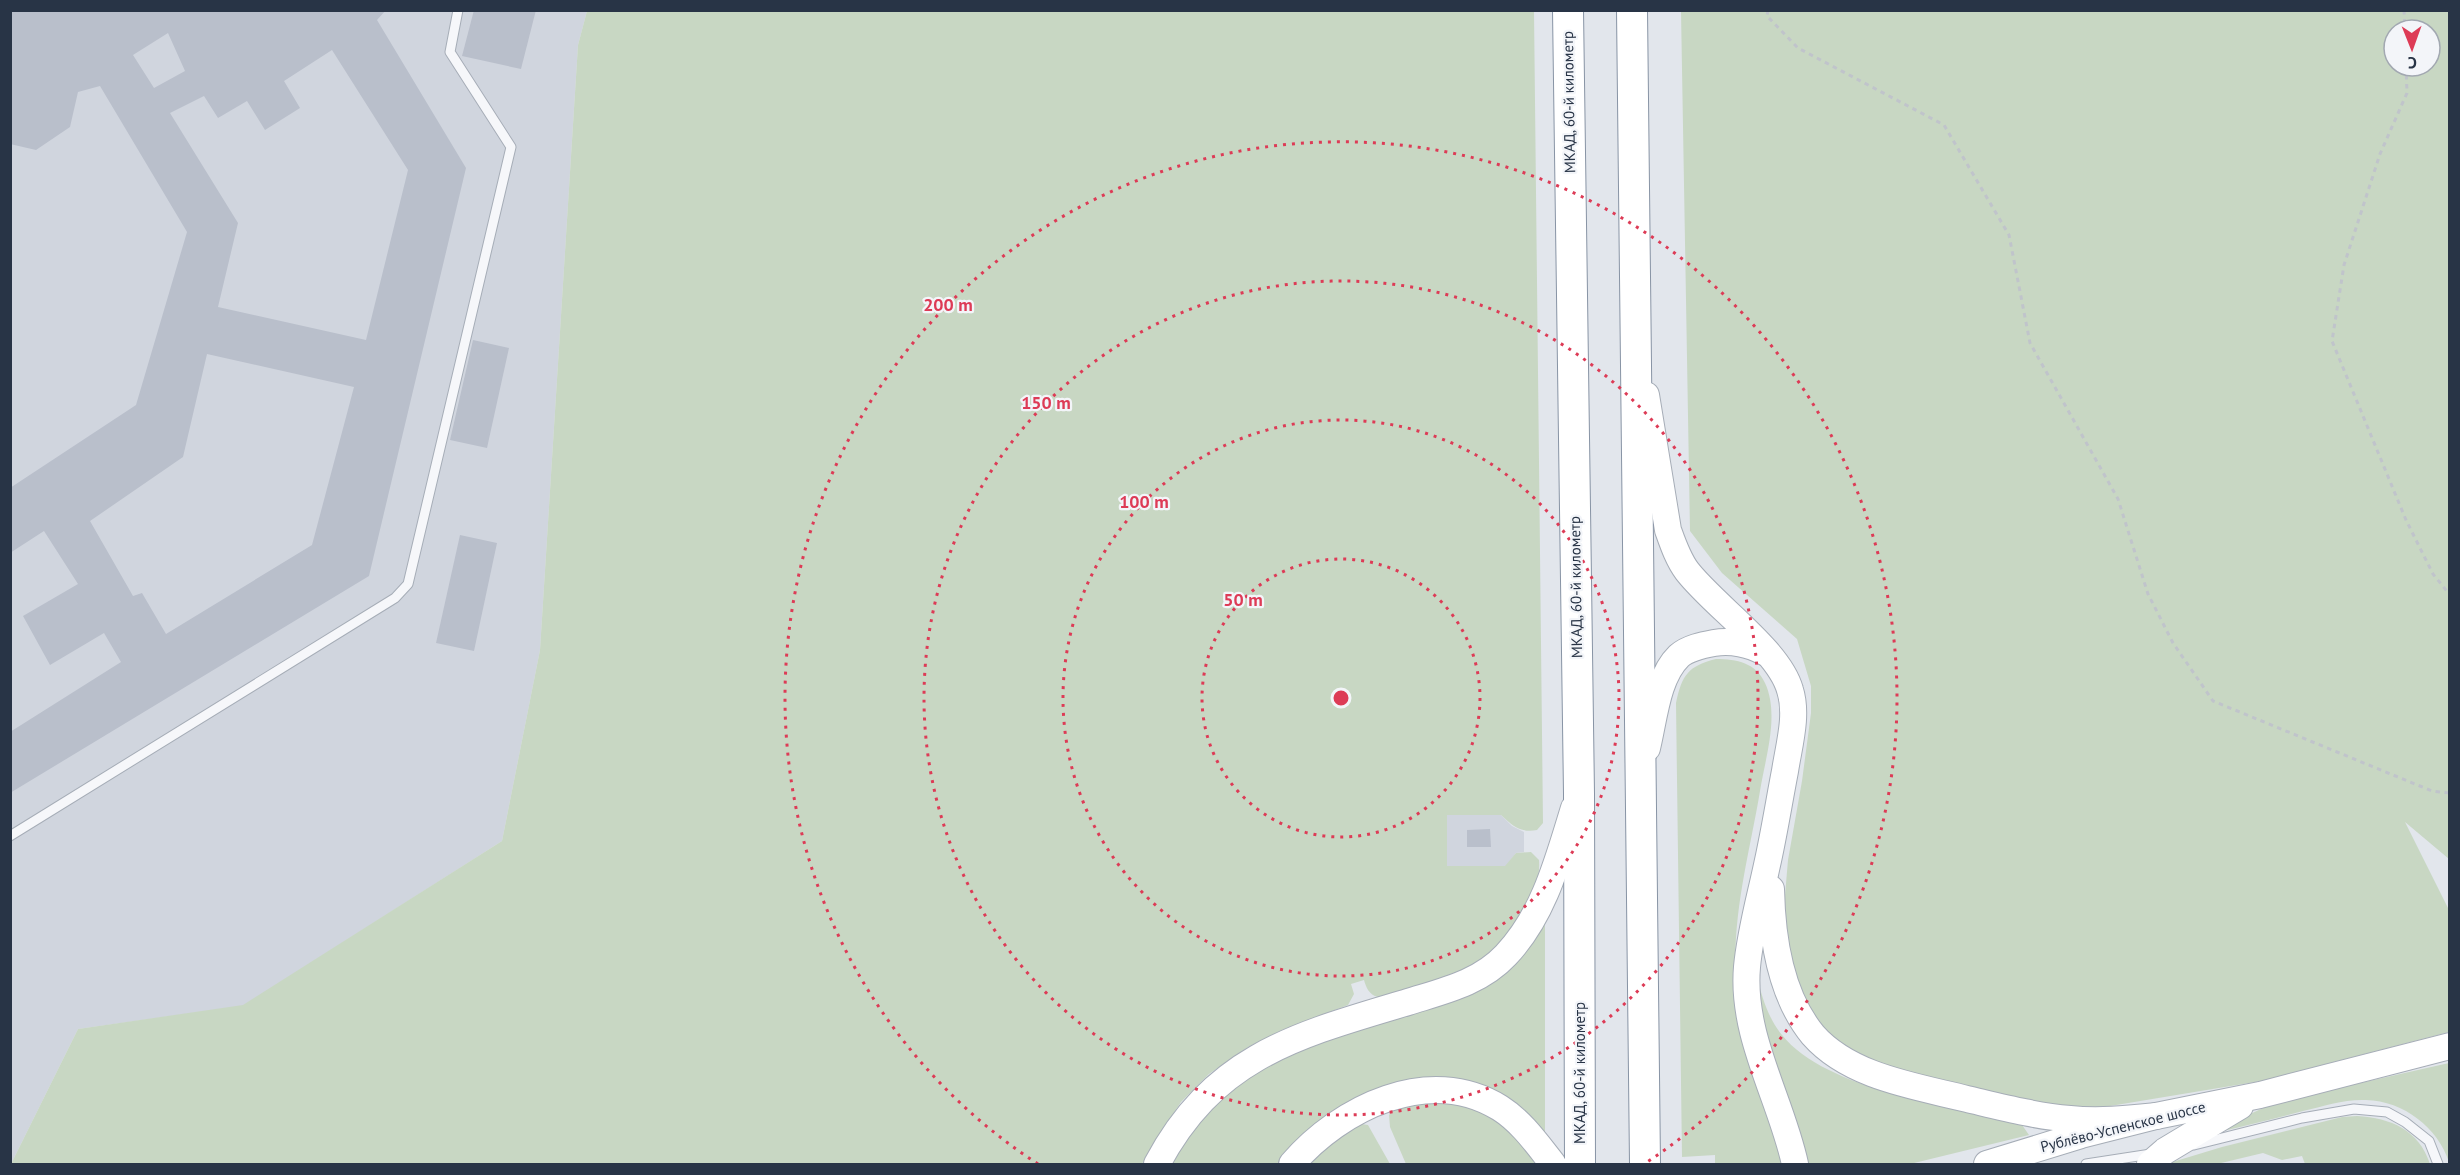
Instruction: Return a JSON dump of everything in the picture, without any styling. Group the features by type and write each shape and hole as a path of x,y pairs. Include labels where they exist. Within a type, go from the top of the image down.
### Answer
{"highway":[{"name":"МКАД, 60-й километр","path":"1568,10 1579,794 1580,1164"},
{"path":"1632,10 1645,1164"}],"main road":[{"path":"1636,335 1668,530 1675,550 1686,569 1705,592 1772,657 1784,674 1791,691 1793,709 1791,736 1770,852 1751,938 1746,991 1759,1051 1790,1141 1795,1164"},
{"path":"1641,775 1661,691 1669,670 1680,655 1696,647 1717,642 1737,643 1756,648 1772,657"},
{"path":"1157,1164 1174,1135 1207,1095 1230,1075 1259,1055 1290,1040 1335,1024 1456,987 1482,974 1504,957 1519,941 1537,912 1552,880 1579,794"},
{"path":"1770,852 1776,950 1786,984 1798,1013 1814,1035 1833,1053 1861,1068 1905,1084 2016,1111 2069,1119 2108,1121 2156,1116"},
{"name":"Рублёво-Успенское шоссе","path":"1987,1164 2156,1116 2260,1095 2450,1046"},
{"path":"1292,1164 1323,1133 1345,1117 1371,1104 1395,1096 1423,1092 1449,1092 1476,1097 1499,1108 1521,1124 1553,1164"},
{"path":"2158,1158 2260,1095"},
{"name":"Рублёво-Успенское шоссе","path":"2045,1164 2162,1129 2260,1095"}],"lane":[{"path":"10,837 395,598 408,584 512,147 450,52 458,10"},
{"path":"2086,1164 2158,1158 2302,1118 2354,1109 2387,1112 2405,1122 2428,1141 2438,1164"}],"path":[{"path":"1767,10 1767,16 1798,48 1944,125 2009,235 2030,343 2118,500 2148,594 2173,644 2213,701 2432,791 2450,793"},
{"path":"2406,78 2407,93 2380,154 2344,265 2332,341 2406,520 2433,574 2450,595"}],"shaded area":[{"path":"10,11 587,11 578,45 540,650 502,841 243,1006 78,1029 11,1164"},
{"path":"1447,815 1501,815 1512,826 1524,832 1524,852 1516,853 1506,866 1447,866"}],"green space":[{"path":"587,11 1534,11 1543,823 1537,830 1526,830 1513,825 1501,815 1447,815 1447,866 1505,866 1516,853 1531,852 1539,860 1536,886 1524,912 1507,935 1488,954 1467,968 1434,983 1388,997 1378,997 1370,993 1364,980 1351,984 1354,994 1348,1005 1282,1030 1248,1047 1209,1074 1181,1102 1142,1164 11,1164 78,1029 243,1005 502,841 540,650 578,45"},
{"path":"1681,11 2449,11 2449,859 2405,822 2449,910 2449,1032 2261,1081 2092,1109 2041,1105 1880,1069 1819,1030 1785,959 1784,907 1788,860 1811,713 1811,686 1797,639 1722,573 1690,531"},
{"path":"1716,659 1738,661 1756,671 1765,683 1771,709 1768,751 1739,906 1735,953 1740,997 1787,1164 1715,1164 1715,1155 1682,1157 1676,703 1681,685 1688,673 1699,665"},
{"path":"1545,920 1545,1137 1448,1082 1289,1152 1278,1164 1168,1164 1177,1146 1237,1082 1298,1048 1461,995"},
{"path":"1757,977 1769,1014 1782,1035 1802,1054 1828,1070 1893,1094 2020,1122 2029,1135 1910,1164 1805,1164 1766,1052"},
{"path":"2449,1063 2449,1162 2437,1138 2418,1119 2393,1105 2366,1100 2327,1105 2223,1131 2218,1129 2276,1102"},
{"path":"1446,1102 1489,1115 1512,1134 1535,1164 1406,1164 1390,1127 1389,1115 1407,1103"},
{"path":"2357,1116 2381,1120 2402,1128 2419,1142 2430,1164 2305,1164 2302,1156 2282,1160 2263,1153 2217,1164 2166,1164 2222,1147 2342,1117"},
{"path":"1355,1123 1368,1125 1390,1164 1305,1164"}],"building":[{"path":"10,10 386,10 377,20 466,168 369,576 10,793 10,732 121,662 104,633 50,665 23,616 78,584 44,531 10,553 10,488 136,405 187,232 100,86 78,92 70,127 36,150 10,144","holes":["168,33 185,71 154,88 133,55","332,50 408,170 366,340 218,307 238,223 170,113 204,96 218,118 247,101 265,130 300,108 284,81","207,354 354,387 312,545 166,634 142,593 133,596 90,521 183,457"]},
{"path":"474,10 536,10 521,69 462,56"},
{"path":"473,340 509,348 487,448 450,440"},
{"path":"460,535 497,543 474,651 436,643"},
{"path":"1490,829 1491,847 1467,847 1467,830"}]}
